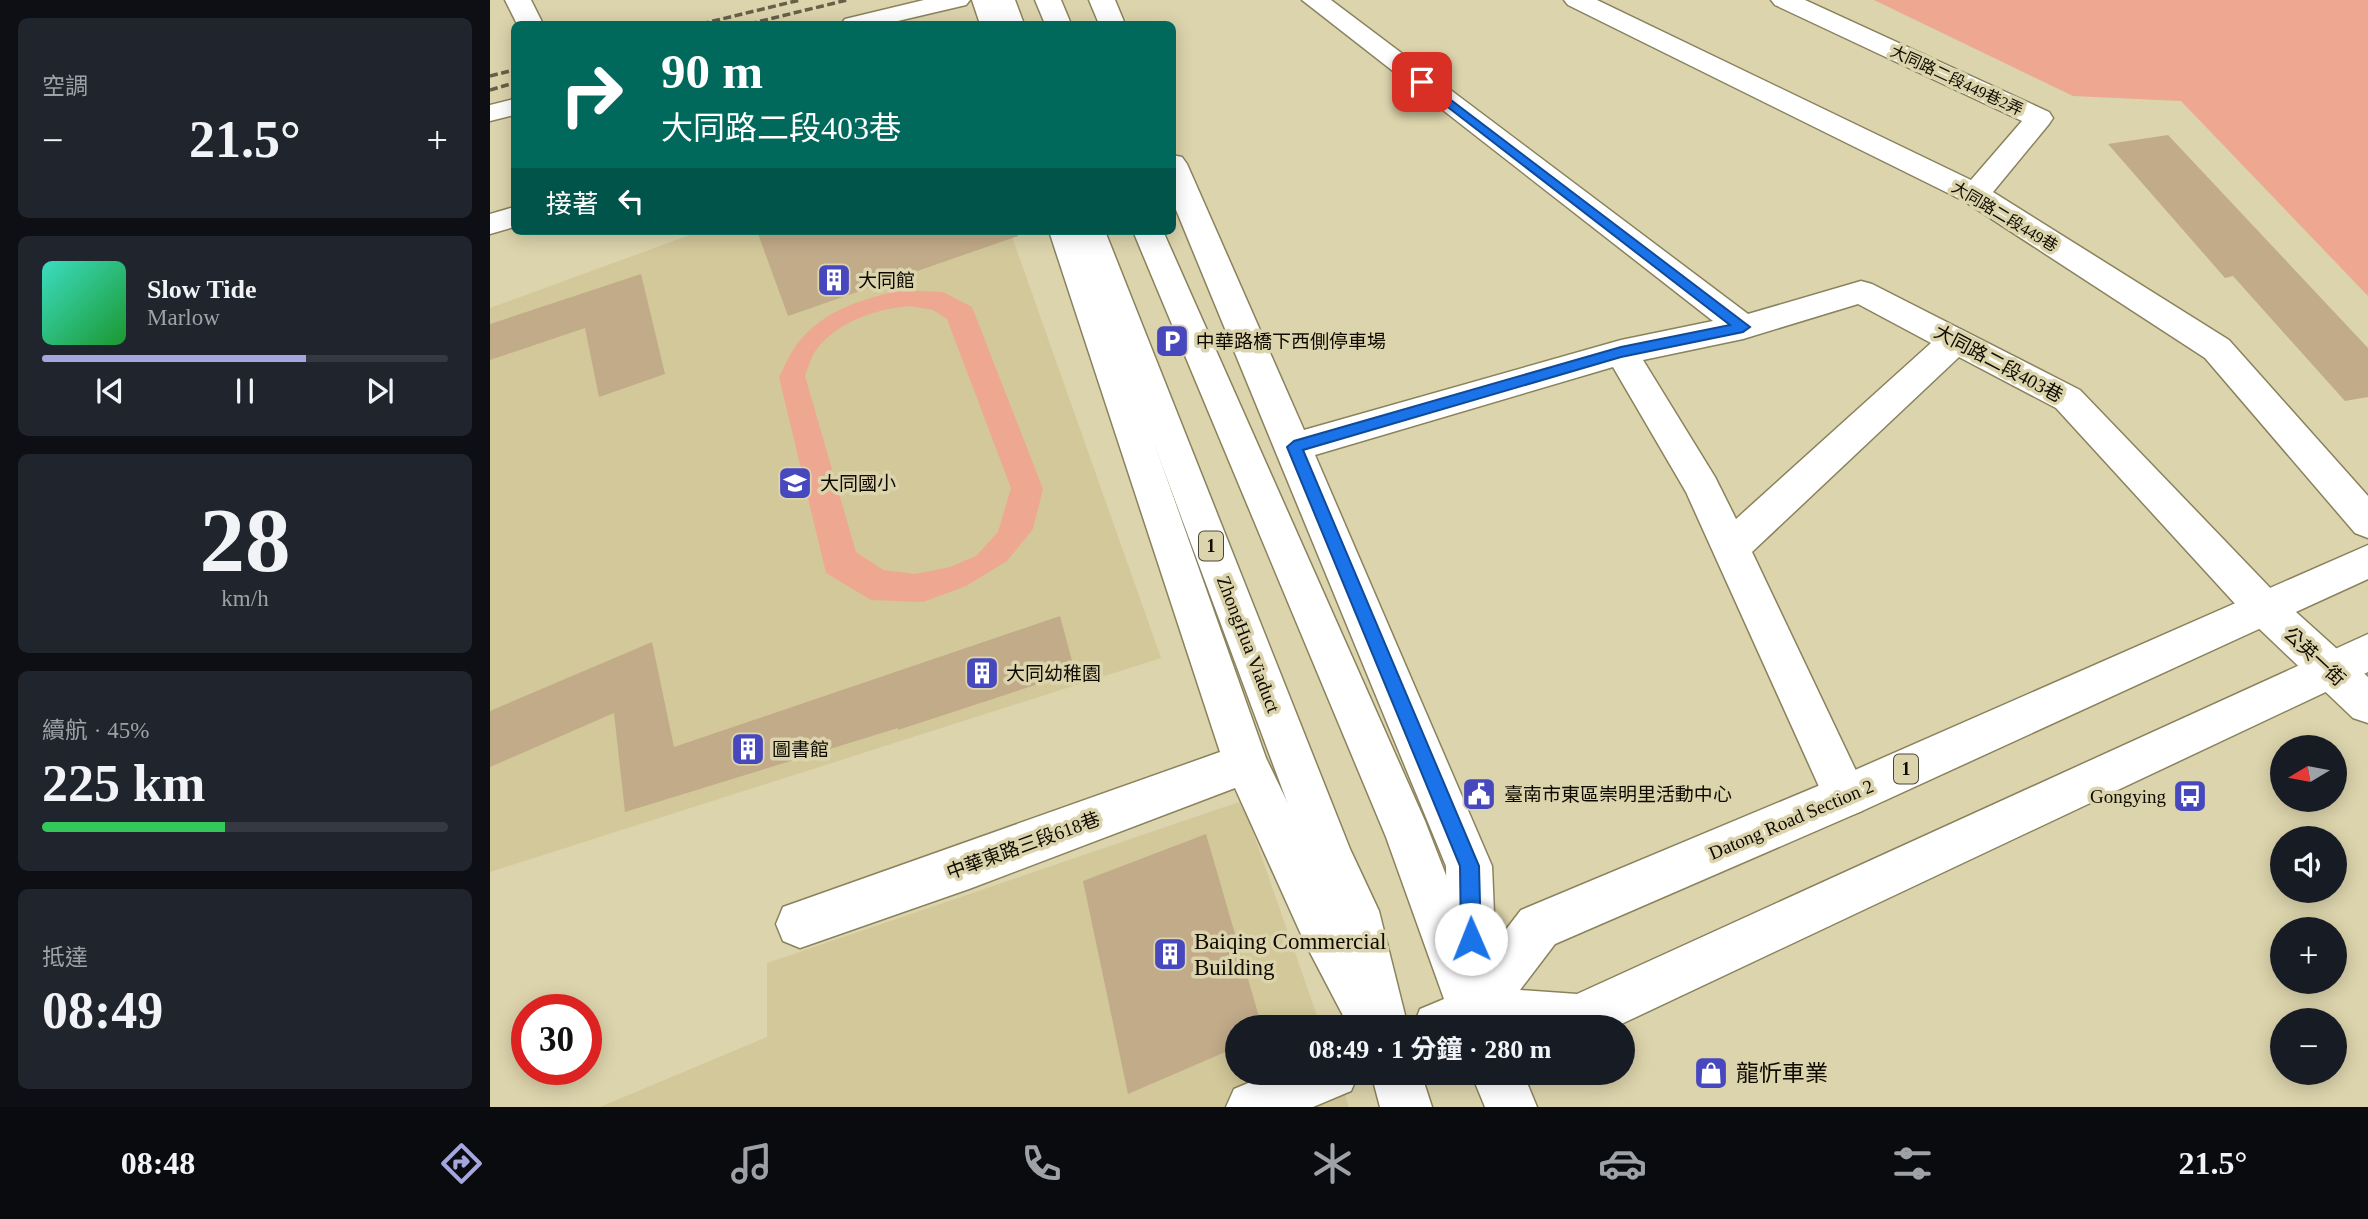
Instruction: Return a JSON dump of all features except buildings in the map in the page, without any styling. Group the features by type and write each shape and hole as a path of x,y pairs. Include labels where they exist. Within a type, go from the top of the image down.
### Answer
{"street":[{"path":"518,0 528,21"},
{"path":"867,21 957,0"},
{"path":"985,0 992,21"},
{"path":"1002,0 1010,21"},
{"path":"1048,0 1057,21"},
{"path":"1102,0 1111,21"},
{"path":"1315,0 1743,327"},
{"name":"大同路二段449巷","path":"1577,0 1975,194 2217,349 2368,522"},
{"name":"大同路二段449巷2弄","path":"1784,0 2039,118 1975,194"},
{"path":"490,113 511,108"},
{"path":"1176,173 1469,866 1464,1015"},
{"path":"490,225 511,218"},
{"path":"1065,235 1245,763 1321,924 1370,1015"},
{"name":"ZhongHua Viaduct","path":"1092,235 1332,861 1355,911 1380,1015"},
{"path":"1150,235 1409,837 1462,1015"},
{"name":"大同路二段403巷","path":"1294,447 1621,352 1743,327 1861,292 2068,398 2263,607"},
{"path":"1730,548 1956,340"},
{"path":"1621,352 1702,487 1846,796"},
{"name":"Datong Road Section 2","path":"1469,1015 1538,927 1846,796 2368,561"},
{"name":"公英一街","path":"2263,607 2349,661 2368,704"},
{"path":"1587,1015 2349,661"},
{"name":"中華東路三段618巷","path":"800,924 969,866 1245,763"},
{"path":"1252,1107 1304,1085"},
{"path":"1400,1085 1406,1107"},
{"path":"1502,1085 1511,1107"}],"shaded area":[{"path":"1874,0 2368,0 2368,296 2181,101 2073,96"},
{"name":"大同國小","path":"690,235 1011,235 1161,658 490,872 490,308"},
{"path":"901,290 943,292 972,307 1043,489 1033,529 1007,561 966,586 923,602 871,600 826,573 779,377 797,344 819,322 858,302","holes":["910,306 933,310 947,319 1011,488 998,532 976,556 950,567 915,574 883,570 856,552 805,376 816,350 846,324 858,318 897,308"]},
{"path":"1242,801 1317,1015 1225,1015 1225,1085 1341,1085 1349,1107 600,1107 767,1037 767,963"}],"railway":[{"path":"713,21 800,0"},
{"path":"761,21 847,0"},
{"path":"490,76 511,71"},
{"path":"490,90 511,84"}],"place":[{"name":"大同館","path":"834,280"},
{"name":"中華路橋下西側停車場","path":"1172,341"},
{"name":"大同國小","path":"795,483"},
{"name":"大同幼稚園","path":"982,673"},
{"name":"圖書館","path":"748,749"},
{"name":"臺南市東區崇明里活動中心","path":"1479,794"},
{"name":"Gongying","path":"2190,796"},
{"name":"Baiqing Commercial Building","path":"1170,954"},
{"name":"龍忻車業","path":"1711,1073"}],"route":[{"path":"1422,82 1743,327 1621,352 1294,447 1469,866 1471,939"}]}
